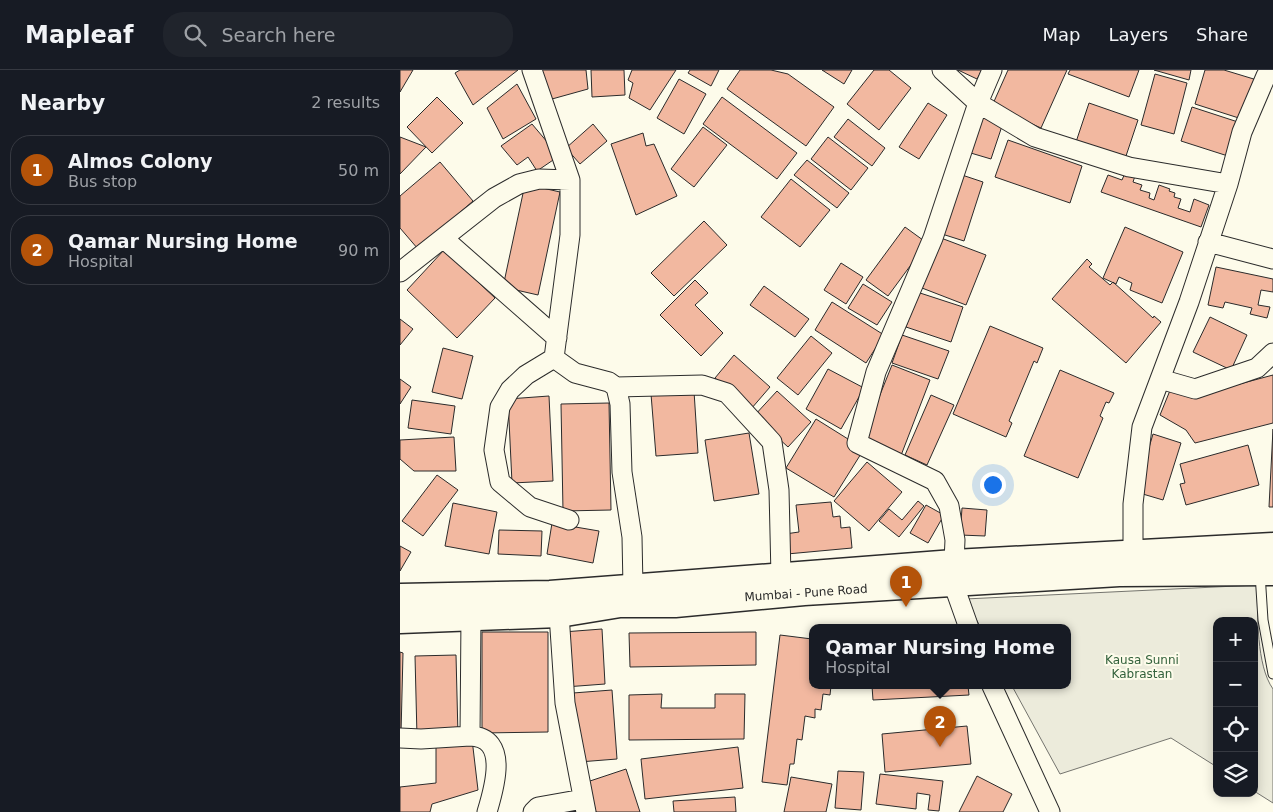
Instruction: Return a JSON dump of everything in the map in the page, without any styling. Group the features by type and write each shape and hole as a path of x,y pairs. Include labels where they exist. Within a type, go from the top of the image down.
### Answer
{"main road":[{"name":"Mumbai - Pune Road","path":"400,620 559,614 620,604 675,604 804,592 1133,552 1273,546"},
{"name":"Mumbai - Pune Road","path":"400,597 550,594 781,576 954,573 1267,572"}],"street":[{"path":"532,70 570,180 570,236 554,358"},
{"path":"942,70 978,103 1035,137 1129,168 1228,184"},
{"path":"968,624 954,573 955,540 949,506 935,481 857,443 876,372 933,238 978,103 992,70"},
{"path":"1133,552 1132,504 1142,427 1228,184 1242,132 1266,76"},
{"path":"400,272 494,198 519,184 539,179 570,180"},
{"path":"443,238 557,338"},
{"path":"1208,242 1273,259"},
{"path":"1160,379 1195,389 1256,368 1273,353"},
{"path":"554,358 575,373 609,382 616,387 702,385 727,393 772,442 779,490 781,576"},
{"path":"554,358 526,375 510,390 500,407 494,450 500,482 530,507 569,520"},
{"path":"616,387 620,404 622,472 632,537 633,588"},
{"path":"533,812 538,807 584,806 565,703 559,614"},
{"path":"470,736 471,616"},
{"path":"993,689 1050,812"},
{"path":"400,738 421,739 478,736 489,743 494,750 496,760 487,812"}],"lane":[{"path":"1267,572 1263,620 1273,674"}],"green space":[{"name":"Kausa Sunni Kabrastan","path":"1257,585 1258,617 1213,617 1213,764 1171,738 1060,774 1014,689 1071,689 1071,624 979,624 965,599"},
{"name":"Kausa Sunni Kabrastan","path":"1258,625 1263,667 1273,689 1273,803 1258,794"}],"building":[{"path":"400,70 413,70 400,92"},
{"path":"460,70 518,70 473,105 455,73"},
{"path":"541,70 586,70 588,89 552,99"},
{"path":"591,70 624,70 625,95 592,97"},
{"path":"632,70 676,70 650,110 629,98 633,83 628,80"},
{"path":"690,70 719,70 711,86 688,73"},
{"path":"740,70 771,70 788,74 834,107 806,146 727,89"},
{"path":"822,70 852,70 844,84"},
{"path":"874,70 889,70 911,88 879,130 847,104"},
{"path":"958,70 982,70 977,79"},
{"path":"1008,70 1067,70 1041,128 992,106"},
{"path":"1070,70 1139,70 1129,97 1068,74"},
{"path":"1154,70 1191,70 1189,80"},
{"path":"1205,70 1224,70 1257,80 1245,120 1195,104"},
{"path":"1155,74 1187,83 1174,134 1141,125"},
{"path":"679,79 706,94 684,134 657,118"},
{"path":"517,84 536,119 503,139 487,108"},
{"path":"437,97 463,123 432,153 407,127"},
{"path":"722,97 797,153 777,179 703,124"},
{"path":"928,103 947,115 919,159 899,147"},
{"path":"1089,103 1138,120 1123,165 1074,148"},
{"path":"1192,107 1241,123 1231,157 1181,141"},
{"path":"977,115 1003,123 991,159 964,151"},
{"path":"848,119 885,148 872,166 834,137"},
{"path":"532,124 559,156 537,171 528,157 517,165 501,146"},
{"path":"593,124 607,141 580,164 566,148"},
{"path":"703,127 727,145 694,187 671,169"},
{"path":"643,133 646,146 654,144 677,196 636,215 611,144"},
{"path":"400,137 426,147 400,174"},
{"path":"828,137 868,168 851,190 811,159"},
{"path":"1008,140 1082,166 1070,203 995,177"},
{"path":"807,160 849,193 837,208 794,175"},
{"path":"440,162 473,201 418,249 400,228 400,196"},
{"path":"1125,173 1135,176 1133,182 1142,185 1140,190 1150,193 1149,198 1154,200 1159,185 1170,189 1169,191 1175,193 1174,197 1181,199 1178,208 1190,212 1194,199 1209,205 1201,227 1101,192 1108,175 1122,180"},
{"path":"962,175 983,182 964,241 942,234"},
{"path":"791,179 830,210 800,247 761,217"},
{"path":"525,184 560,192 538,295 503,287"},
{"path":"704,221 727,245 674,296 651,273"},
{"path":"905,227 927,243 888,296 866,280"},
{"path":"1125,227 1183,252 1162,303 1130,290 1132,283 1119,277 1116,284 1103,278"},
{"path":"941,238 986,255 966,305 922,288"},
{"path":"444,250 495,298 457,338 407,290"},
{"path":"1087,259 1092,264 1089,267 1110,285 1113,282 1153,318 1154,316 1161,322 1126,363 1052,299"},
{"path":"841,263 863,277 846,304 824,290"},
{"path":"1216,267 1273,279 1273,292 1261,290 1258,305 1270,307 1267,318 1250,314 1252,308 1225,302 1223,308 1208,305"},
{"path":"695,280 708,293 695,305 723,333 701,356 660,315"},
{"path":"863,284 892,302 877,325 848,308"},
{"path":"764,286 809,319 795,337 750,305"},
{"path":"917,292 963,307 951,342 906,327"},
{"path":"832,302 884,335 866,363 815,330"},
{"path":"1210,317 1247,335 1231,370 1193,352"},
{"path":"400,319 413,329 400,345"},
{"path":"990,326 1043,348 1037,363 1034,361 1009,421 1012,423 1006,437 953,414"},
{"path":"902,335 949,351 938,379 892,363"},
{"path":"811,336 832,353 798,395 777,378"},
{"path":"443,348 473,356 462,399 432,392"},
{"path":"734,355 770,387 751,409 715,378"},
{"path":"892,365 930,380 900,458 861,442"},
{"path":"828,369 864,388 841,429 806,409"},
{"path":"1060,370 1114,393 1109,403 1106,402 1100,416 1103,418 1078,478 1024,456"},
{"path":"1273,375 1273,423 1195,443 1186,430 1160,415 1171,388 1191,397"},
{"path":"400,379 411,387 400,404"},
{"path":"694,391 698,453 656,456 651,394"},
{"path":"777,391 811,422 788,447 754,416"},
{"path":"931,395 954,405 927,465 905,455"},
{"path":"549,396 553,481 512,483 508,399"},
{"path":"412,400 455,406 451,434 408,428"},
{"path":"609,403 611,510 563,511 561,404"},
{"path":"816,419 864,449 834,497 786,468"},
{"path":"1273,429 1273,507 1269,507"},
{"path":"749,433 759,494 714,501 705,440"},
{"path":"1153,434 1181,443 1163,500 1136,492"},
{"path":"454,437 456,471 414,471 400,459 400,440"},
{"path":"1248,445 1259,485 1186,505 1180,484 1185,483 1180,464"},
{"path":"867,462 902,492 869,531 834,501"},
{"path":"437,475 458,490 423,536 402,521"},
{"path":"918,501 924,506 899,537 879,521 889,509 902,520"},
{"path":"831,502 833,517 840,516 841,528 850,527 852,548 787,554 785,534 799,532 796,505"},
{"path":"453,503 497,512 489,554 445,546"},
{"path":"926,505 944,515 928,543 910,533"},
{"path":"962,508 987,510 985,536 960,535"},
{"path":"552,523 599,531 593,563 547,554"},
{"path":"499,530 542,531 541,556 498,554"},
{"path":"400,546 411,552 400,571"},
{"path":"602,629 605,684 565,687 563,632"},
{"path":"482,632 548,632 548,732 482,733"},
{"path":"756,632 756,665 630,667 629,633"},
{"path":"780,635 809,639 809,689 831,689 830,695 823,694 821,710 815,709 815,718 805,716 802,740 797,739 794,764 790,764 787,785 762,782"},
{"path":"400,652 403,653 401,734 400,734"},
{"path":"456,655 458,736 417,737 415,656"},
{"path":"872,689 968,689 969,695 873,700"},
{"path":"612,690 617,759 579,762 573,693"},
{"path":"662,694 661,708 715,708 715,694 745,694 744,739 629,740 629,695"},
{"path":"967,726 971,764 885,772 882,734"},
{"path":"472,739 478,790 432,804 430,812 400,812 400,787 436,783 436,740"},
{"path":"738,747 743,788 645,799 641,759"},
{"path":"626,769 640,812 596,812 587,782"},
{"path":"838,771 864,772 861,810 835,808"},
{"path":"880,774 943,781 939,811 928,810 930,795 917,793 916,809 876,804"},
{"path":"977,776 1012,794 1003,812 959,812"},
{"path":"791,777 832,784 826,812 784,812"},
{"path":"735,797 736,812 674,812 673,801"}],"place":[{"name":"Almos Colony","path":"906,607"},
{"name":"Qamar Nursing Home","path":"940,747"}]}
